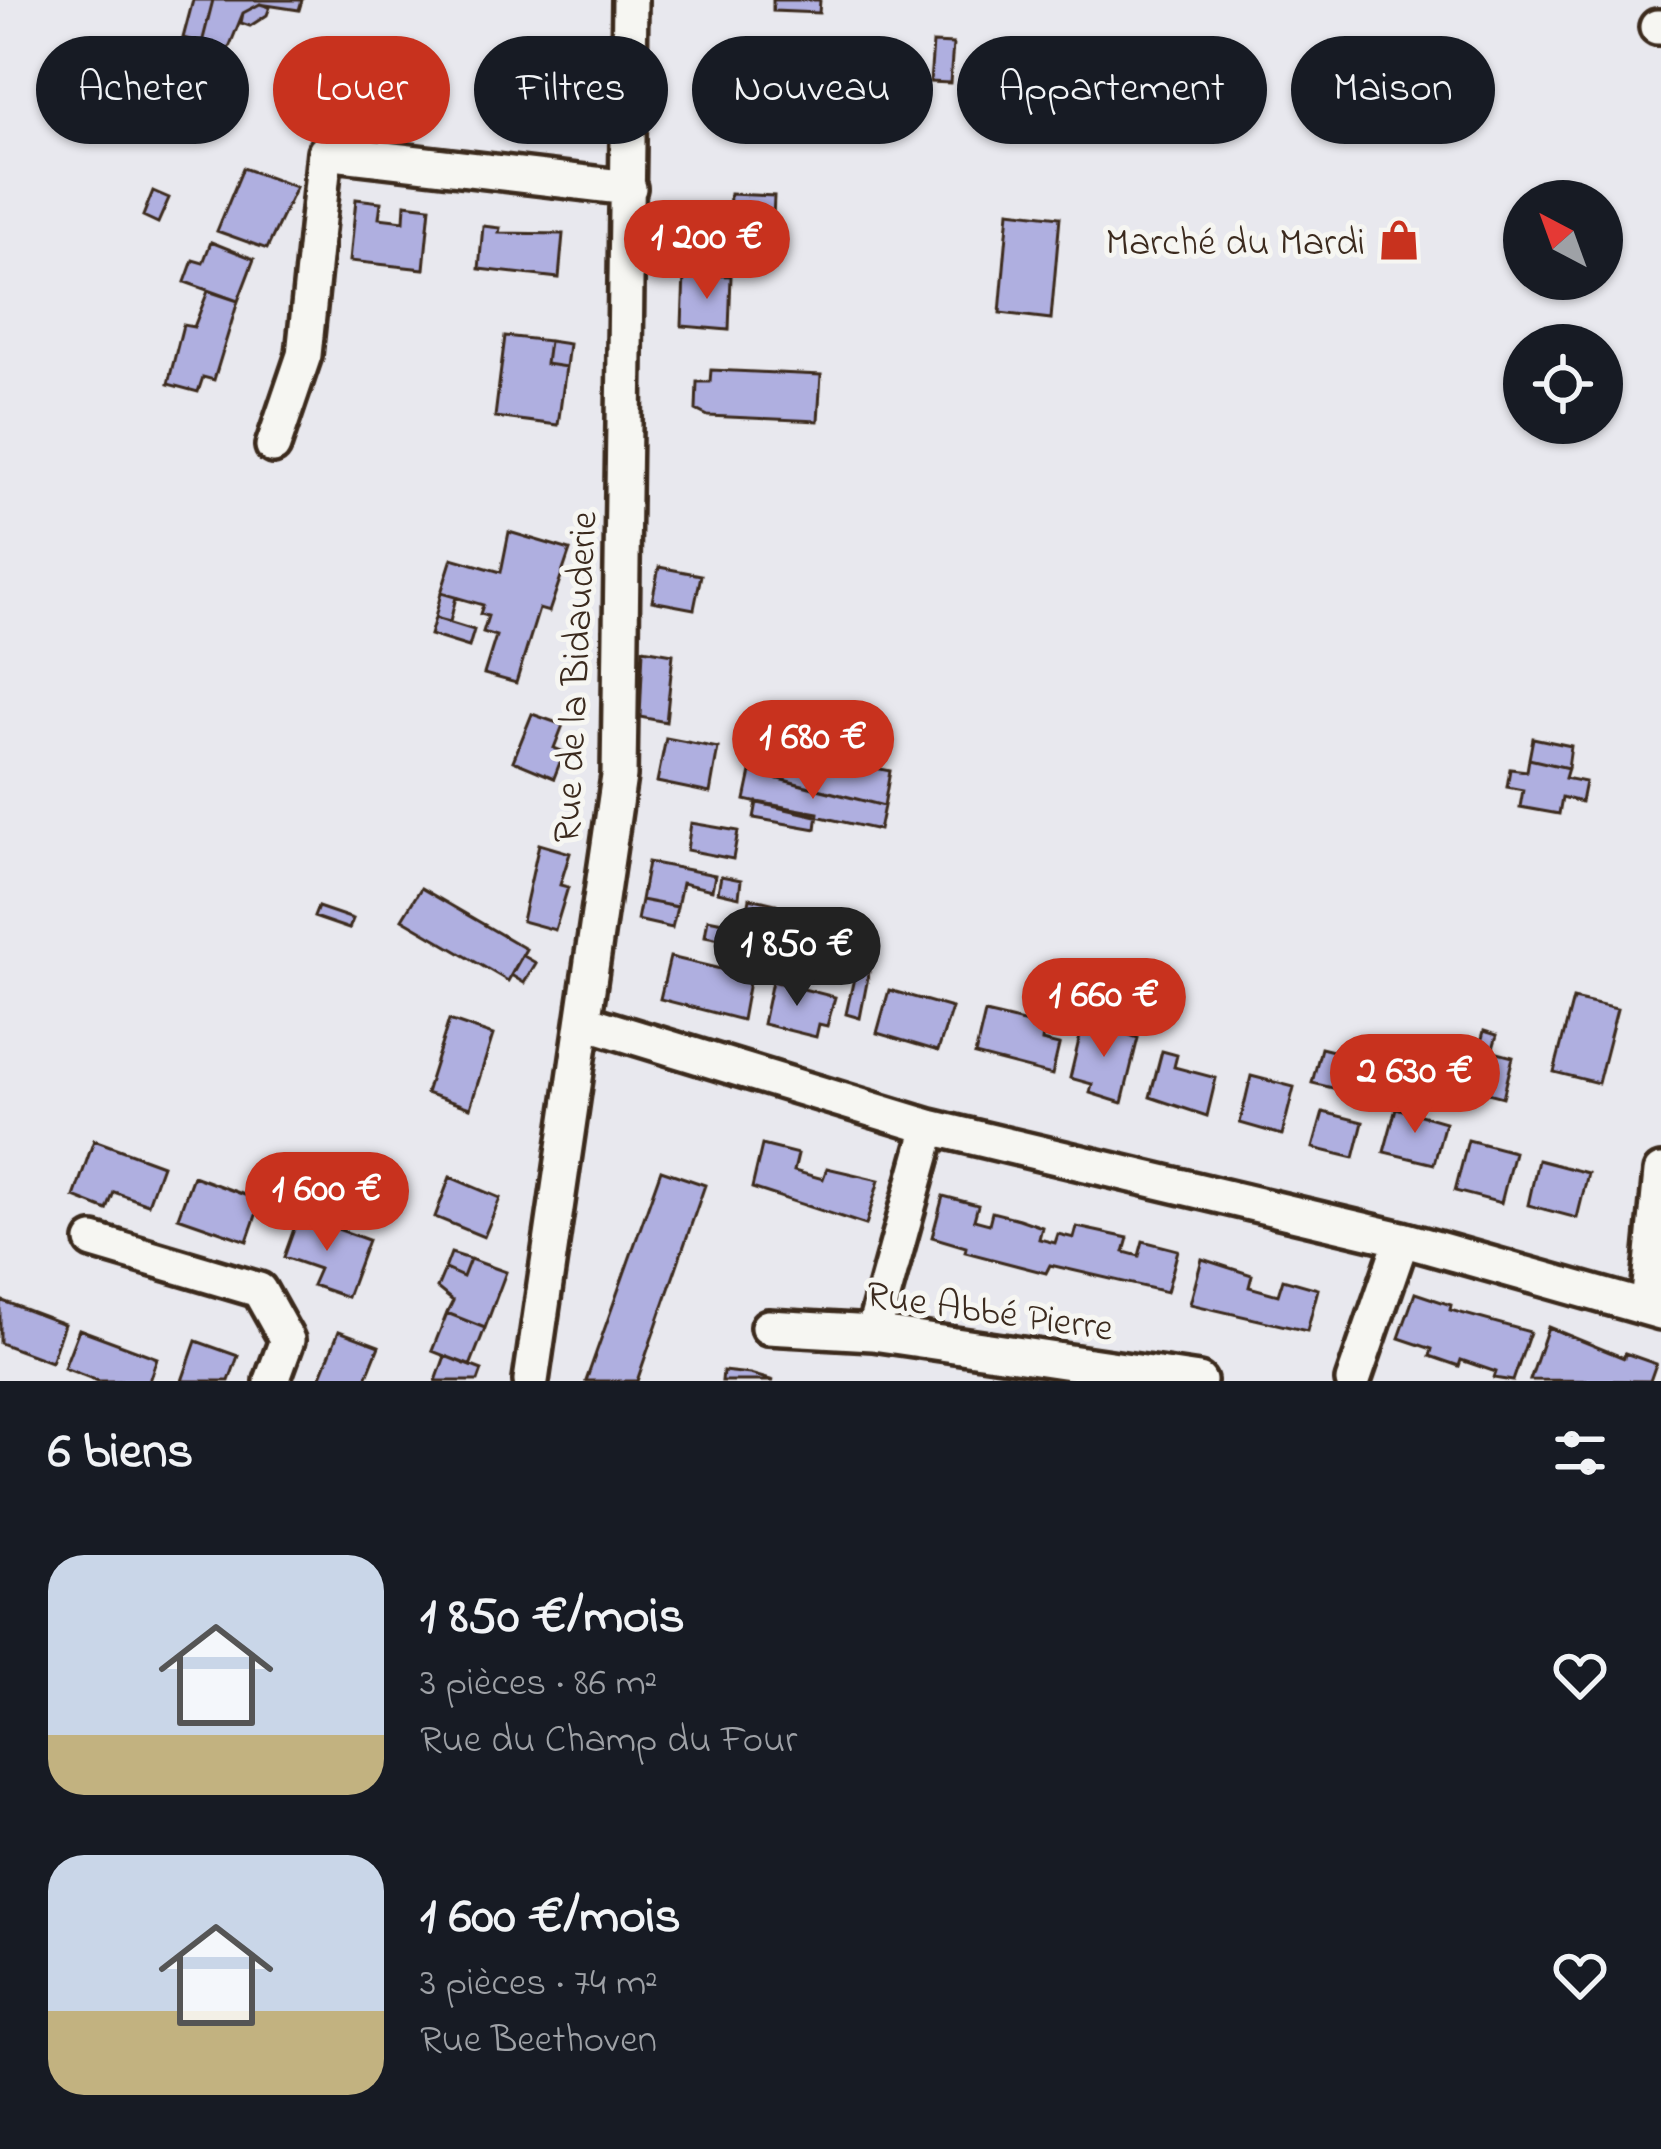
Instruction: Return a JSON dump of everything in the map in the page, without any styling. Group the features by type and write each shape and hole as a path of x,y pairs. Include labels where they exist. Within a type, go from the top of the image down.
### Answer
{"street":[{"name":"Rue de la Bidauderie","path":"531,1381 619,776 629,0"},
{"path":"273,446 304,355 325,152 629,188"},
{"path":"585,1022 930,1127 1402,1239 1654,1309 1661,1172"},
{"path":"873,1334 930,1127"},
{"path":"1353,1381 1402,1239"},
{"path":"93,1241 259,1290 287,1340 272,1381"},
{"name":"Rue Abbé Pierre","path":"768,1327 873,1334 1199,1381"}],"building":[{"path":"193,0 213,0 204,36 184,36"},
{"path":"213,0 302,0 299,10 260,4 243,13 234,36 204,36"},
{"path":"773,0 820,0 819,13 773,11"},
{"path":"260,4 270,7 267,15 250,26 241,23 243,13"},
{"path":"933,43 953,44 950,83 933,82"},
{"path":"243,168 296,187 267,249 217,231"},
{"path":"153,191 169,198 158,223 143,216"},
{"path":"730,194 774,196 772,241 728,238"},
{"path":"356,199 381,202 379,218 404,221 405,204 430,207 424,269 350,261"},
{"path":"1009,211 1060,217 1051,319 1000,313"},
{"path":"483,226 500,228 499,233 563,234 559,278 479,269"},
{"path":"211,242 254,259 238,301 185,282 193,260 203,263"},
{"path":"684,274 731,276 729,330 682,326"},
{"path":"208,291 238,301 214,380 203,377 198,392 168,384 183,325 194,327"},
{"path":"505,336 549,341 546,364 566,367 558,425 495,417"},
{"path":"549,341 569,344 566,367 546,364"},
{"path":"711,370 821,375 818,421 708,416 696,410 697,382 710,382"},
{"path":"509,532 570,550 549,612 539,609 516,683 484,674 496,636 483,632 488,616 480,614 483,605 441,593 452,558 501,572"},
{"path":"659,567 701,575 694,609 652,601"},
{"path":"441,593 456,597 450,622 435,618"},
{"path":"435,618 474,630 469,647 430,635"},
{"path":"643,649 673,654 666,722 640,717"},
{"path":"532,714 563,725 554,748 564,752 554,778 513,761"},
{"path":"666,738 718,748 710,793 657,782"},
{"path":"1533,738 1571,746 1568,768 1529,759"},
{"path":"774,747 890,771 884,806 768,776"},
{"path":"1529,759 1568,768 1565,778 1585,782 1581,802 1562,797 1559,814 1520,807 1523,790 1507,787 1510,769 1527,771"},
{"path":"751,772 884,806 879,830 745,800"},
{"path":"757,802 818,813 816,829 754,818"},
{"path":"691,823 738,831 733,859 687,850"},
{"path":"539,844 570,853 560,885 568,887 555,930 522,921"},
{"path":"648,862 715,875 712,890 682,883 677,907 641,900"},
{"path":"721,876 741,880 739,897 718,892"},
{"path":"421,888 526,949 508,981 402,919"},
{"path":"750,898 776,904 772,920 747,915"},
{"path":"641,900 677,907 672,928 637,920"},
{"path":"318,907 353,919 349,929 314,917"},
{"path":"708,919 748,927 745,944 705,936"},
{"path":"522,955 536,963 524,983 511,975"},
{"path":"670,957 750,976 742,1020 660,999"},
{"path":"856,969 869,972 860,1018 846,1014"},
{"path":"772,981 835,997 827,1026 819,1024 816,1037 763,1024"},
{"path":"889,990 952,1008 938,1051 877,1033"},
{"path":"1090,995 1108,999 1102,1023 1084,1019"},
{"path":"1573,999 1617,1009 1598,1083 1554,1072"},
{"path":"985,1013 1044,1027 1042,1041 1059,1045 1052,1075 975,1055"},
{"path":"1084,1019 1138,1038 1122,1103 1090,1093 1092,1084 1070,1078"},
{"path":"449,1020 493,1035 470,1108 426,1093"},
{"path":"1484,1031 1497,1035 1492,1052 1479,1050"},
{"path":"1321,1048 1354,1056 1345,1091 1312,1083"},
{"path":"1162,1051 1177,1055 1174,1067 1216,1078 1207,1116 1150,1097"},
{"path":"1494,1052 1513,1057 1503,1097 1484,1092"},
{"path":"1251,1076 1294,1087 1282,1135 1240,1123"},
{"path":"1396,1108 1445,1122 1434,1164 1384,1152"},
{"path":"1323,1112 1363,1122 1354,1158 1313,1148"},
{"path":"94,1140 162,1165 148,1204 114,1192 107,1210 74,1197"},
{"path":"1468,1140 1514,1152 1501,1203 1455,1191"},
{"path":"762,1145 798,1154 794,1171 823,1179 827,1168 879,1180 866,1225 752,1188"},
{"path":"1538,1160 1588,1173 1577,1218 1528,1205"},
{"path":"661,1170 705,1185 637,1381 586,1381"},
{"path":"193,1176 261,1201 247,1241 178,1217"},
{"path":"450,1177 500,1198 484,1237 435,1217"},
{"path":"943,1196 978,1205 974,1220 989,1224 992,1212 1019,1219 1042,1227 1039,1239 1055,1243 1058,1234 1074,1238 1077,1227 1128,1238 1124,1252 1139,1256 1143,1241 1178,1250 1167,1292 1050,1265 1046,1273 965,1252 966,1247 932,1237"},
{"path":"299,1215 368,1240 347,1297 312,1285 319,1269 284,1257"},
{"path":"451,1253 470,1259 463,1277 445,1269"},
{"path":"470,1259 506,1272 485,1328 447,1313 453,1301 437,1288 445,1269 463,1277"},
{"path":"1202,1259 1252,1275 1249,1287 1278,1295 1283,1279 1318,1289 1307,1331 1190,1304"},
{"path":"1415,1293 1451,1305 1450,1310 1530,1332 1513,1381 1494,1378 1496,1372 1461,1360 1459,1366 1430,1356 1432,1349 1399,1338"},
{"path":"0,1300 64,1324 51,1362 0,1343"},
{"path":"447,1313 485,1328 470,1366 432,1351"},
{"path":"1548,1327 1624,1358 1625,1353 1656,1364 1650,1381 1530,1380"},
{"path":"79,1329 157,1358 149,1381 98,1381 64,1368"},
{"path":"339,1331 379,1346 365,1381 319,1381"},
{"path":"196,1341 238,1356 229,1381 182,1381"},
{"path":"445,1356 482,1370 478,1381 436,1381"},
{"path":"723,1371 750,1374 774,1381 722,1381"}],"place":[{"name":"Marché du Mardi","path":"1399,240"}]}
